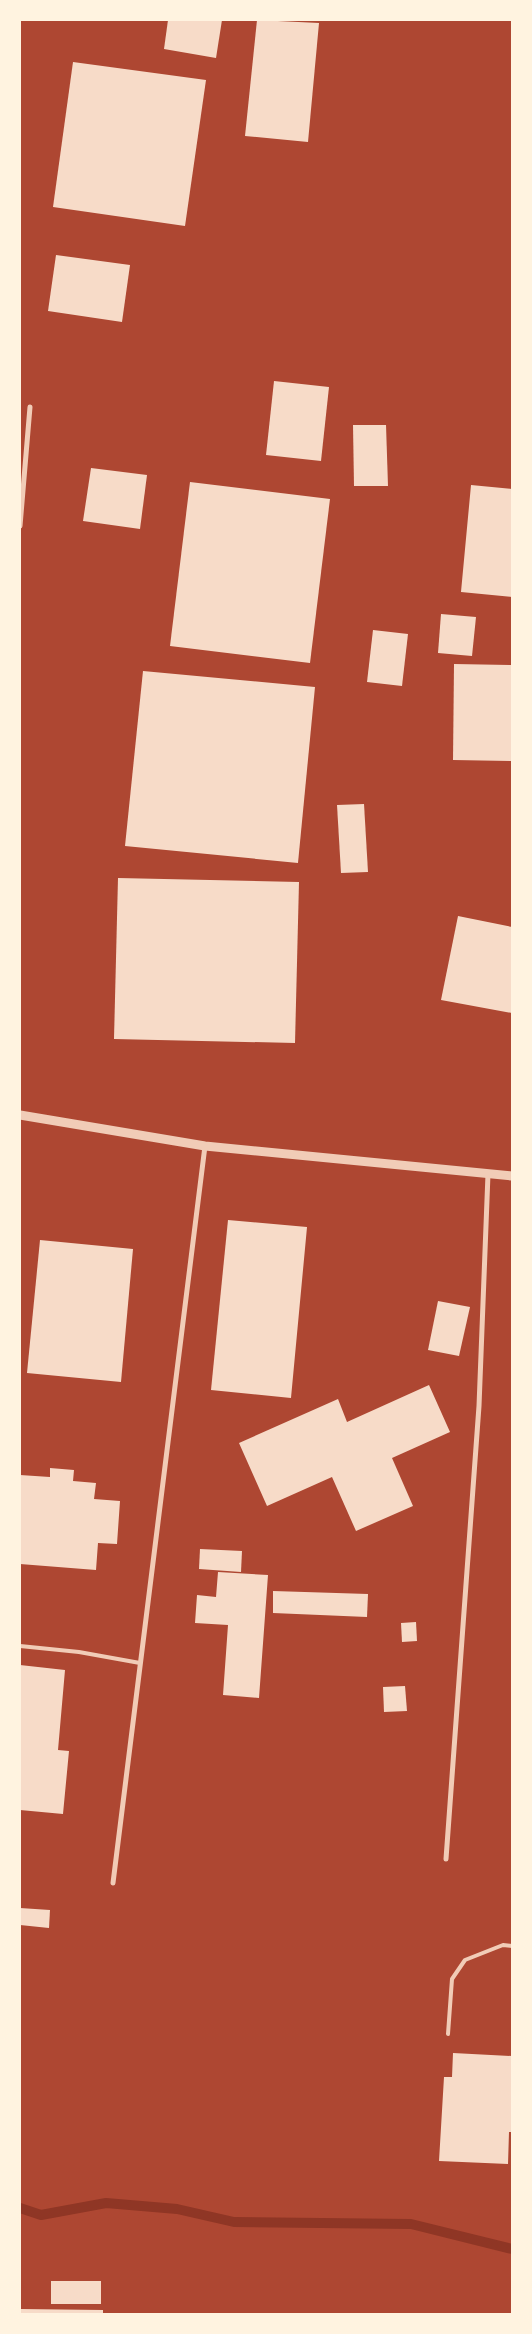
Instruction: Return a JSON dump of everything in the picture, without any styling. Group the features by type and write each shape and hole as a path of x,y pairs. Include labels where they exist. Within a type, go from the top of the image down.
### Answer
{"street":[{"path":"20,526 30,407"},
{"path":"20,1115 205,1146 512,1176"},
{"path":"113,1883 205,1146"},
{"path":"446,1859 479,1406 488,1174"}],"lane":[{"path":"20,1646 79,1652 140,1662"},
{"path":"448,2034 452,1978 465,1960 503,1945 512,1946"}],"shaded area":[{"path":"20,20 512,20 512,2314 20,2314"}],"building":[{"path":"168,20 222,20 216,58 164,49"},
{"path":"257,20 319,23 308,142 245,136"},
{"path":"73,62 206,80 185,226 53,207"},
{"path":"56,255 130,265 122,322 48,311"},
{"path":"274,381 329,387 321,461 266,455"},
{"path":"353,425 386,425 388,486 354,486"},
{"path":"91,468 147,475 140,529 83,521"},
{"path":"190,482 330,499 310,663 170,646"},
{"path":"471,485 512,489 512,597 461,592"},
{"path":"441,614 476,617 472,656 438,653"},
{"path":"373,630 408,634 402,686 367,682"},
{"path":"454,664 512,665 512,761 453,760"},
{"path":"143,671 315,687 298,863 125,846"},
{"path":"364,804 368,872 341,873 337,805"},
{"path":"118,878 299,882 295,1043 114,1039"},
{"path":"458,916 512,927 512,1013 441,1000"},
{"path":"228,1220 307,1227 291,1398 211,1390"},
{"path":"40,1240 133,1249 121,1382 27,1373"},
{"path":"438,1301 470,1307 459,1356 428,1350"},
{"path":"429,1385 450,1432 392,1458 413,1506 356,1531 332,1477 267,1506 239,1443 338,1399 347,1422"},
{"path":"50,1468 74,1470 73,1481 96,1483 94,1499 120,1501 117,1544 98,1543 96,1570 20,1564 20,1475 50,1477"},
{"path":"200,1549 242,1551 241,1572 199,1569"},
{"path":"218,1572 268,1575 259,1698 223,1695 228,1625 195,1623 197,1595 216,1597"},
{"path":"273,1591 368,1594 367,1617 273,1613"},
{"path":"416,1622 417,1641 402,1642 401,1623"},
{"path":"20,1665 65,1670 58,1750 69,1751 63,1814 20,1810"},
{"path":"405,1686 407,1711 384,1712 383,1687"},
{"path":"20,1908 50,1910 49,1928 20,1925"},
{"path":"453,2053 512,2056 512,2132 509,2132 508,2164 439,2161 444,2077 452,2077"},
{"path":"51,2281 101,2281 101,2304 51,2304"},
{"path":"20,2309 103,2310 103,2314 20,2314"}],"waterway":[{"path":"20,2208 41,2215 106,2203 177,2209 234,2222 411,2224 512,2249"}]}
